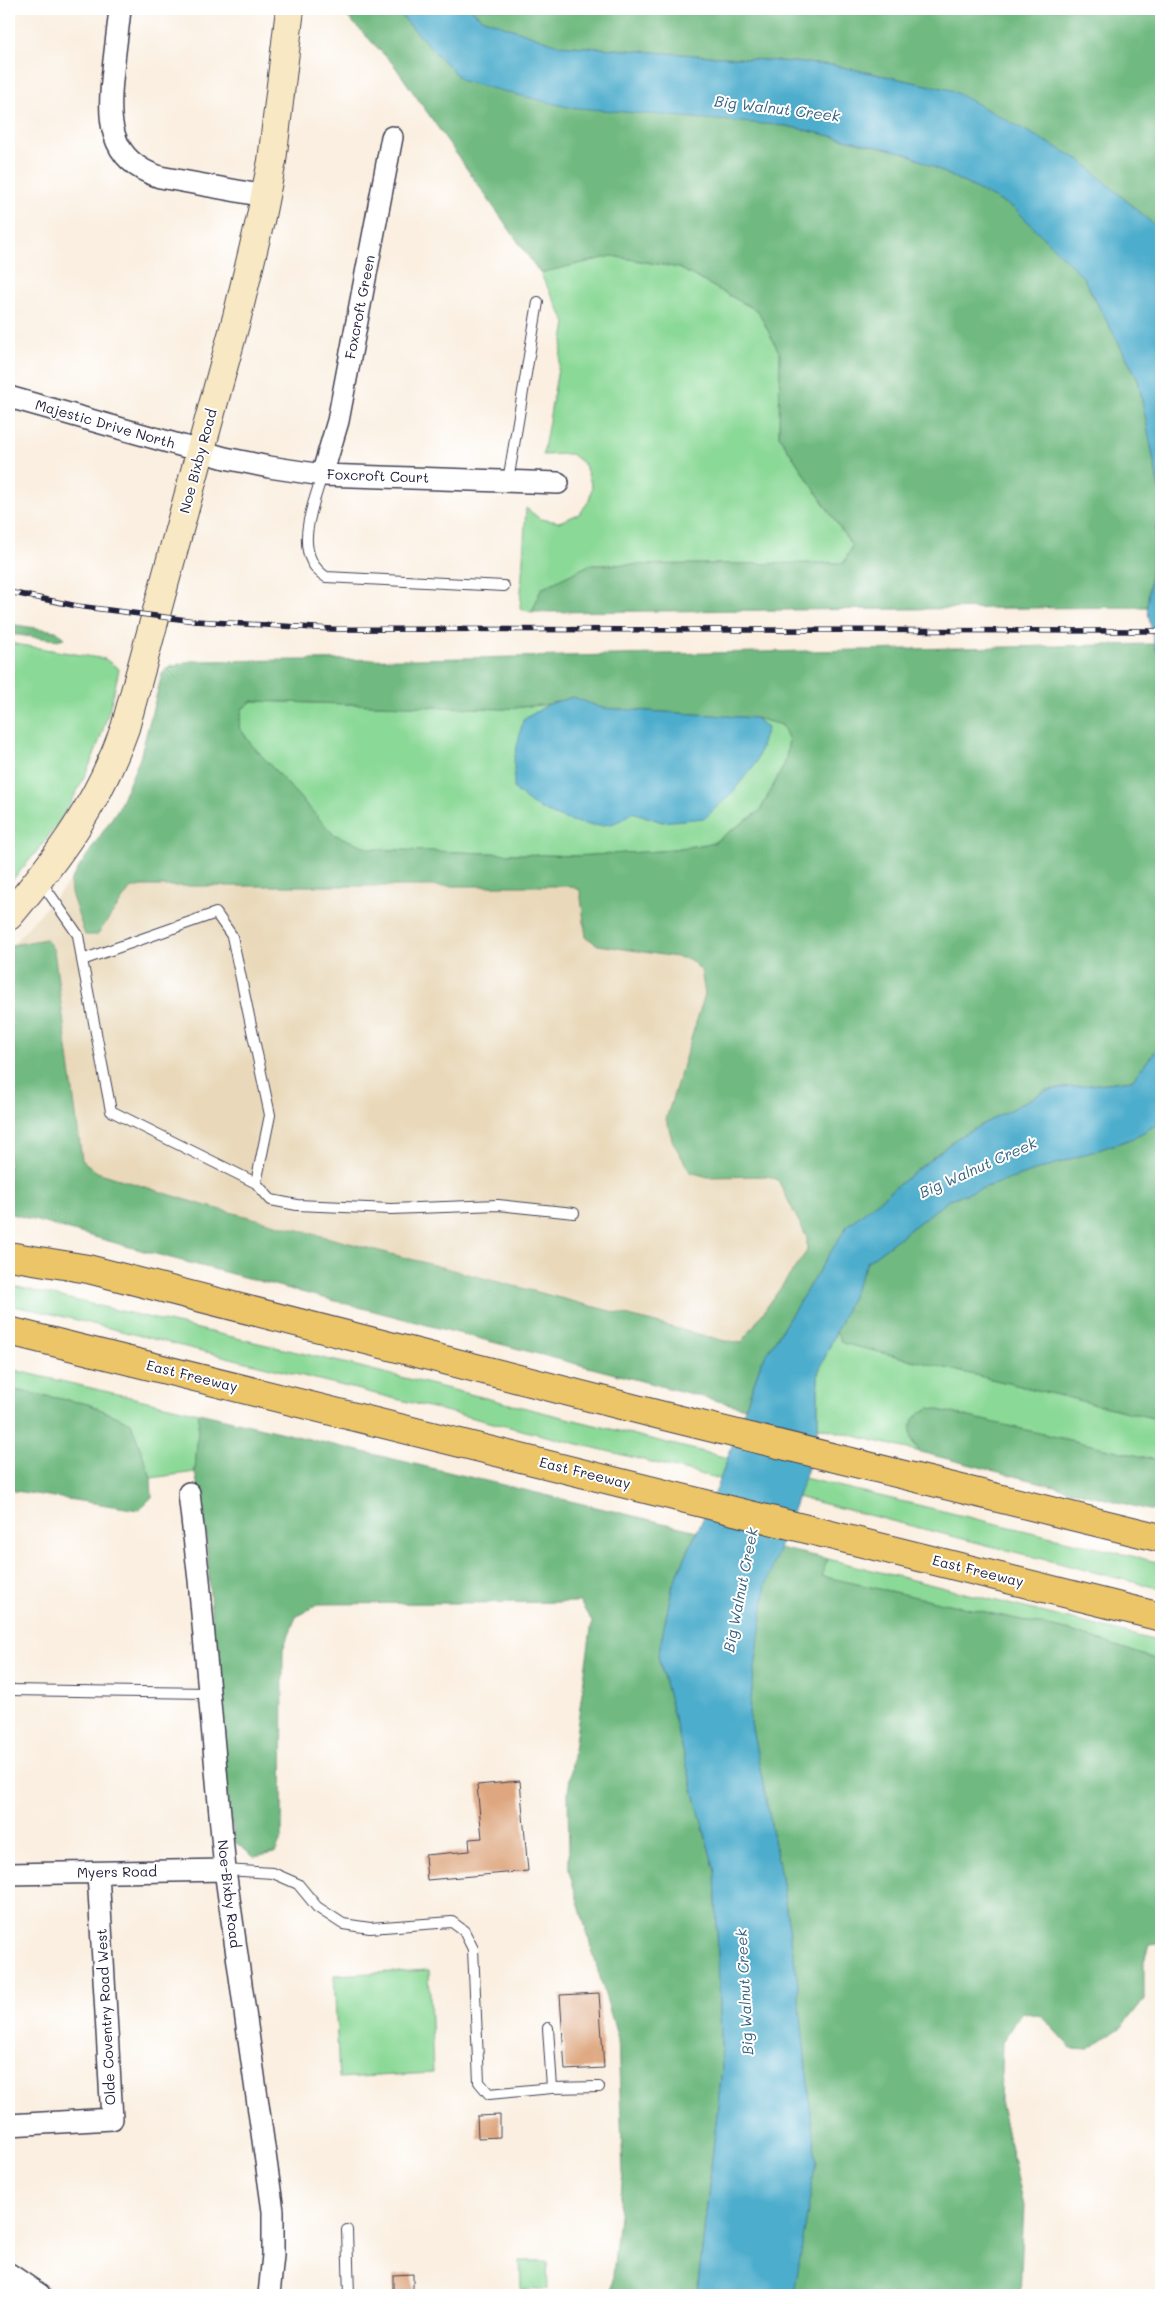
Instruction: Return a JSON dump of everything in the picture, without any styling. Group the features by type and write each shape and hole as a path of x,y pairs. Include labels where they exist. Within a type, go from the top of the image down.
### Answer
{"highway":[{"path":"9,1244 88,1269 656,1414 1161,1538"},
{"path":"9,1256 88,1269"},
{"name":"East Freeway","path":"9,1331 1161,1617"}],"street":[{"path":"120,9 110,102 110,120 122,150 145,172 265,196"},
{"name":"Noe Bixby Road","path":"9,916 36,883 86,814 114,759 125,728 237,317 265,196 272,161 290,9"},
{"name":"Foxcroft Green","path":"322,474 338,420 392,137"},
{"name":"Majestic Drive North","path":"9,397 201,451"},
{"name":"Foxcroft Court","path":"201,451 234,460 322,474 558,483"},
{"name":"Noe-Bixby Road","path":"189,1493 226,1870 271,2191 273,2255 269,2295"},
{"name":"Myers Road","path":"9,1874 226,1870"},
{"name":"Olde Coventry Road West","path":"9,2125 112,2119 98,1873"},
{"path":"9,2274 40,2295"}],"lane":[{"path":"508,481 538,302"},
{"path":"322,474 306,533 309,559 315,570 326,577 504,586"},
{"path":"36,883 78,936 111,1111 256,1183 271,1200 297,1205 391,1209 498,1205 574,1213"},
{"path":"82,960 216,913 232,936 270,1116 256,1183"},
{"path":"9,1690 209,1693"},
{"path":"226,1870 273,1873 298,1884 317,1907 344,1924 370,1928 452,1922 464,1931 473,1949 479,2082 489,2094 552,2088 599,2087"},
{"path":"548,2028 552,2088"},
{"path":"347,2230 348,2295"}],"shaded area":[{"path":"70,881 71,893 97,935 130,889 142,886 569,886 580,890 586,937 598,945 689,959 701,970 705,994 666,1119 708,1177 768,1176 778,1180 807,1238 807,1251 742,1342 725,1341 203,1205 97,1172 82,1160 54,950 46,939 12,945"}],"green space":[{"path":"328,9 395,9 462,81 787,126 906,153 1014,208 1083,277 1138,379 1160,493 1147,607 532,612 541,589 589,565 844,563 852,546 779,436 780,354 758,311 679,268 612,256 540,273 394,65 343,12"},
{"path":"471,9 1161,9 1161,231 951,90 833,65 558,45 481,18"},
{"path":"612,256 679,268 758,311 780,354 779,436 852,546 844,563 589,565 541,589 532,612 520,609 526,508 540,519 559,522 579,514 589,501 592,487 585,465 571,454 543,455 566,323 540,273"},
{"path":"9,624 56,631 64,638 57,640 9,634"},
{"path":"9,643 105,659 119,669 104,728 90,765 72,801 49,835 9,884"},
{"path":"1154,644 1161,665 1161,1044 1132,1080 1047,1090 957,1138 847,1226 761,1363 745,1408 144,1251 9,1213 9,949 12,945 46,939 54,950 82,1160 97,1172 203,1205 725,1341 742,1342 807,1251 807,1238 778,1180 768,1176 708,1177 690,1172 673,1142 666,1119 705,994 701,970 689,959 598,945 586,937 580,890 569,886 142,886 130,889 97,935 85,935 71,893 70,881 118,809 140,758 162,674 168,667 191,661 417,659","holes":["573,697 602,708 756,718 782,725 789,740 785,763 760,811 713,843 661,851 575,856 371,849 333,834 251,744 239,727 242,709 252,701 503,709 549,704"]},
{"path":"252,701 503,709 549,704 523,720 632,812 662,821 767,728 756,718 782,725 789,740 785,763 760,811 713,843 661,851 575,856 371,849 333,834 251,744 239,727 242,709"},
{"path":"1161,1122 1161,1420 842,1343 836,1332 867,1262 950,1199 1131,1139"},
{"path":"9,1285 344,1363 728,1458 720,1479 48,1313 9,1305"},
{"path":"836,1332 842,1343 1161,1420 1161,1461 930,1408 911,1440 920,1452 818,1427 818,1373"},
{"path":"9,1369 199,1413 195,1472 151,1478 131,1423 88,1404 9,1389"},
{"path":"9,1389 88,1404 131,1423 151,1478 152,1497 139,1510 9,1490"},
{"path":"930,1408 1161,1461 1161,1509 1149,1510 920,1452 912,1439 911,1427 917,1416"},
{"path":"199,1413 697,1531 673,1584 658,1656 715,1872 722,2068 697,2295 611,2295 623,2174 618,2039 569,1871 568,1792 592,1622 580,1602 318,1604 296,1617 283,1649 282,1837 275,1853 254,1857 235,1842 220,1760 206,1530 195,1472"},
{"path":"804,1478 1161,1563 1161,1589 797,1497"},
{"path":"779,1548 828,1559 821,1576 1071,1631 1161,1661 1161,1943 1149,1944 1144,1961 1144,1999 1123,2026 1089,2049 1071,2048 1041,2016 1021,2012 1002,2042 1000,2101 1024,2205 1020,2295 794,2295 797,1977 779,1865 749,1713 765,1586"},
{"path":"828,1559 1161,1642 1161,1661 1071,1631 820,1576"},
{"path":"429,1970 433,2073 339,2078 334,1975"},
{"path":"520,2261 547,2261 548,2289 521,2290"}],"water":[{"name":"Big Walnut Creek","path":"395,9 471,9 481,18 558,45 833,65 951,90 1080,160 1161,231 1161,665 1154,644 1147,607 1160,493 1138,379 1083,277 1014,208 906,153 787,126 567,107 462,81"},
{"path":"573,697 602,708 756,718 767,728 756,763 732,793 705,818 662,822 632,812 622,820 610,824 584,824 571,821 535,806 514,789 514,760 523,720 549,704"},
{"name":"Big Walnut Creek","path":"1161,1044 1161,1122 1131,1139 950,1199 867,1262 818,1373 818,1440 766,1586 749,1713 779,1865 797,1977 816,2161 794,2295 697,2295 722,2068 715,1872 658,1656 673,1584 717,1488 761,1363 847,1226 957,1138 1047,1090 1132,1080"}],"building":[{"path":"520,1781 528,1871 427,1880 425,1855 470,1851 469,1839 482,1838 477,1785"},
{"path":"599,1993 604,2068 565,2070 560,1995"},
{"path":"500,2115 500,2137 478,2138 477,2116"},
{"path":"413,2274 413,2295 393,2295 393,2275"}],"railway":[{"path":"9,592 77,606 195,621 332,629 1161,631"}]}
